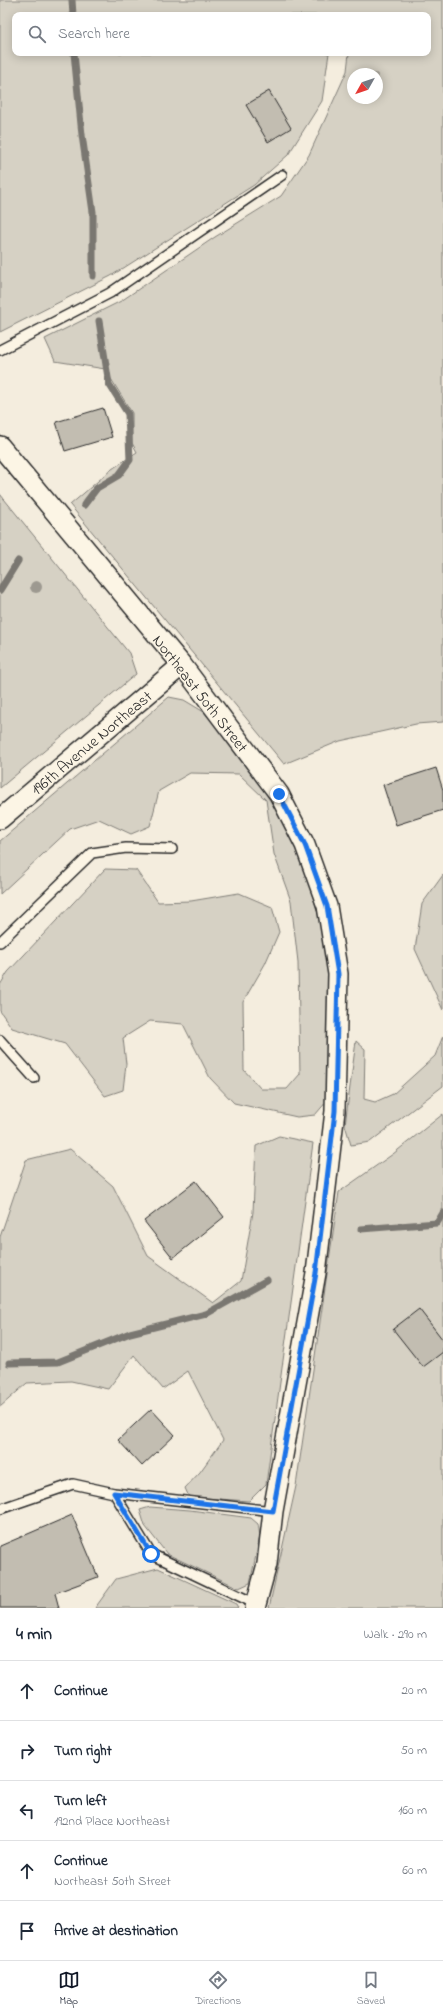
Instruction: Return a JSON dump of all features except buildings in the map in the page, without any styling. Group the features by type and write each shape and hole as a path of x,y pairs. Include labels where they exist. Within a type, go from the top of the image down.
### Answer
{"street":[{"name":"Northeast 50th Street","path":"0,446 182,665 279,794 305,845 327,906 338,974 335,1111 316,1273 273,1511 267,1564 256,1606"},
{"name":"196th Avenue Northeast","path":"0,819 182,665"}],"lane":[{"path":"0,350 110,293 282,175"},
{"path":"0,942 92,853 126,848 172,849"},
{"path":"0,1040 34,1078"},
{"path":"0,1509 73,1484 114,1493 273,1511"},
{"path":"114,1493 151,1554 256,1606"}],"shaded area":[{"path":"0,0 443,0 443,722 416,724 340,741 284,764 70,505 112,469 137,452 132,443 132,413 105,369 55,361 45,339 121,301 215,237 281,196 309,155 347,71 347,104 383,104 383,68 347,68 349,56 431,56 431,12 12,12 12,56 329,56 322,101 288,155 254,185 111,276 0,332"},
{"path":"0,494 129,653 136,674 0,788"},
{"path":"169,697 184,700 204,712 238,751 275,804 303,860 323,932 332,993 327,1101 315,1115 297,1117 234,1103 210,1078 183,1024 150,1021 123,1038 126,1064 123,1090 105,1096 65,1044 12,1028 0,1011 0,985 8,972 105,869 136,870 158,902 191,901 239,893 272,907 279,932 265,964 243,1002 244,1070 261,1089 287,1089 300,1074 298,962 291,901 274,854 266,800 239,774 190,773 159,791 150,826 131,834 99,819 70,829 0,894 0,841"},
{"path":"443,875 443,1010 415,949 422,904"},
{"path":"443,1036 443,1086 370,1142 351,1145 345,1125 356,1041 365,1049 364,1099 375,1102 393,1094 435,1056"},
{"path":"443,1114 443,1608 269,1608 296,1486 339,1192 393,1154"},
{"path":"279,1136 313,1143 266,1484 249,1501 189,1497 185,1488 200,1472 223,1440 188,1371 163,1389 134,1355 108,1389 71,1381 27,1383 0,1407 0,1237 26,1160 70,1149 113,1186 148,1256 213,1303 241,1281 253,1212 256,1146"},
{"path":"150,1507 190,1510 251,1518 258,1524 260,1536 250,1583 239,1588 167,1554 145,1526 140,1510"},
{"path":"158,1568 236,1604 238,1608 95,1608 116,1579"}],"waterway":[{"path":"72,0 73,12"},
{"path":"74,56 82,135 93,212 93,276"},
{"path":"84,505 97,488 119,475 130,460 128,414 109,384 99,321"},
{"path":"0,590 18,561"},
{"path":"361,1229 437,1223 443,1213"},
{"path":"9,1363 58,1362 130,1333 206,1314 267,1280"}],"route":[{"path":"151,1554 114,1493 273,1511 316,1273 335,1111 338,974 327,906 305,845 279,794"}]}
